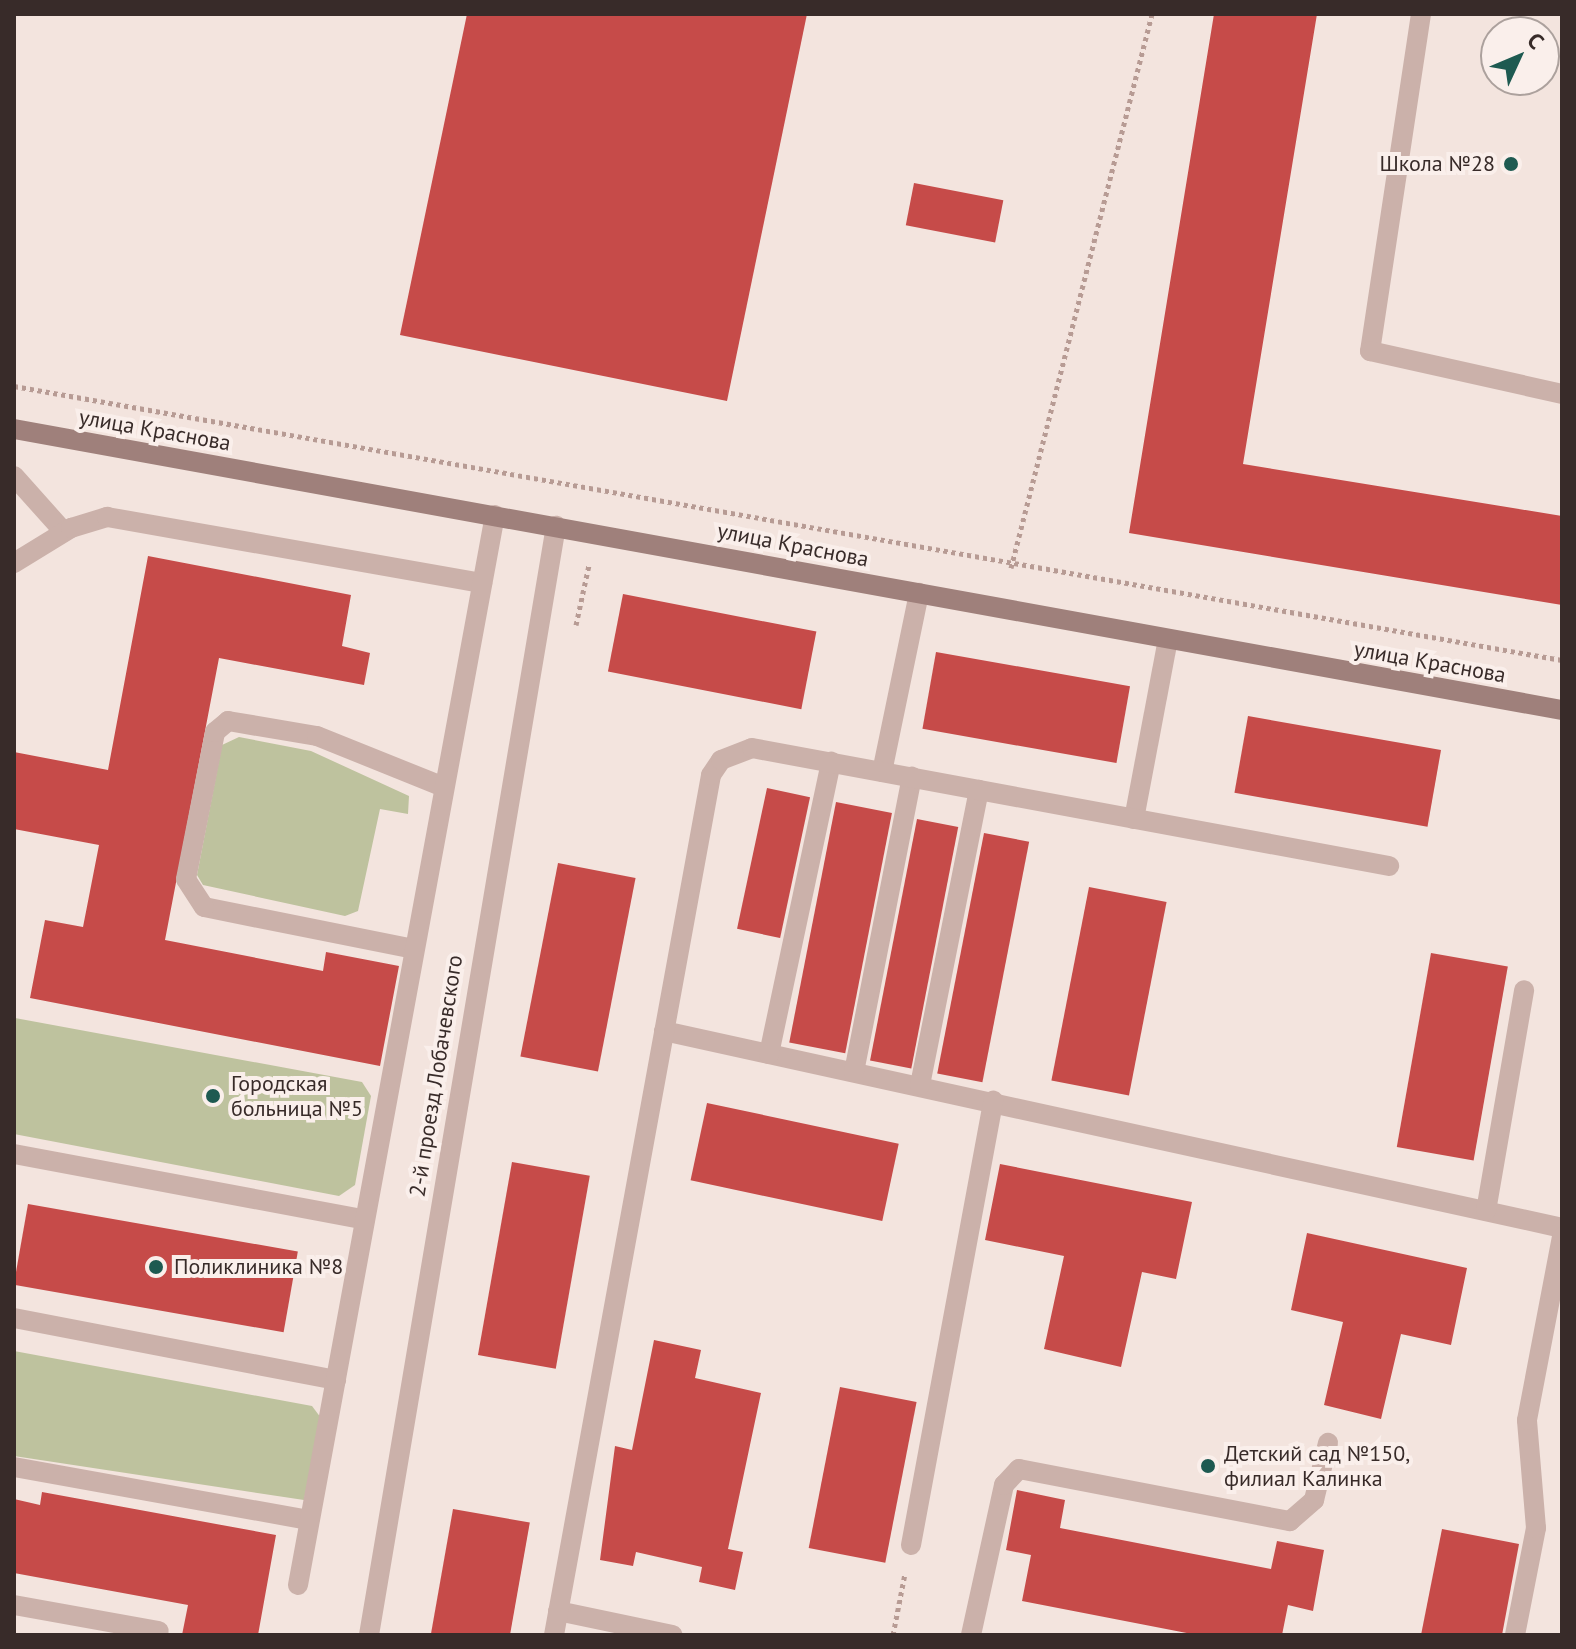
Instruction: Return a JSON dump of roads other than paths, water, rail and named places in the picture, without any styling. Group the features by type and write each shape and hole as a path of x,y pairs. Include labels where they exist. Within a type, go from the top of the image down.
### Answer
{"street":[{"path":"1421,14 1370,351 1562,394"},
{"name":"улица Краснова","path":"14,429 1562,710"},
{"path":"14,476 64,532"},
{"path":"298,1585 495,515"},
{"path":"14,563 64,532 107,517 482,583"},
{"name":"2-й проезд Лобачевского","path":"369,1635 556,526"},
{"path":"882,772 919,593"},
{"path":"1134,819 1168,639"},
{"path":"414,949 204,907 186,879 215,732 228,721 317,736 444,787"},
{"path":"554,1635 664,1031 716,768 752,748 1389,866"},
{"path":"769,1054 831,762"},
{"path":"854,1072 912,777"},
{"path":"920,1085 979,790"},
{"path":"1486,1211 1524,990"},
{"path":"664,1031 1562,1228"},
{"path":"911,1545 993,1101"},
{"path":"14,1154 365,1220"},
{"path":"1515,1635 1536,1528 1527,1420 1562,1237"},
{"path":"14,1318 336,1380"},
{"path":"971,1635 1004,1485 1019,1469 1290,1521 1314,1500 1328,1443"},
{"path":"14,1467 309,1520"},
{"path":"14,1605 159,1631"},
{"path":"558,1611 673,1635"}],"place":[{"name":"Школа №28","path":"1511,164"},
{"name":"Городская больница №5","path":"213,1096"},
{"name":"Поликлиника №8","path":"156,1267"},
{"name":"Детский сад №150, филиал Калинка","path":"1208,1466"}]}
